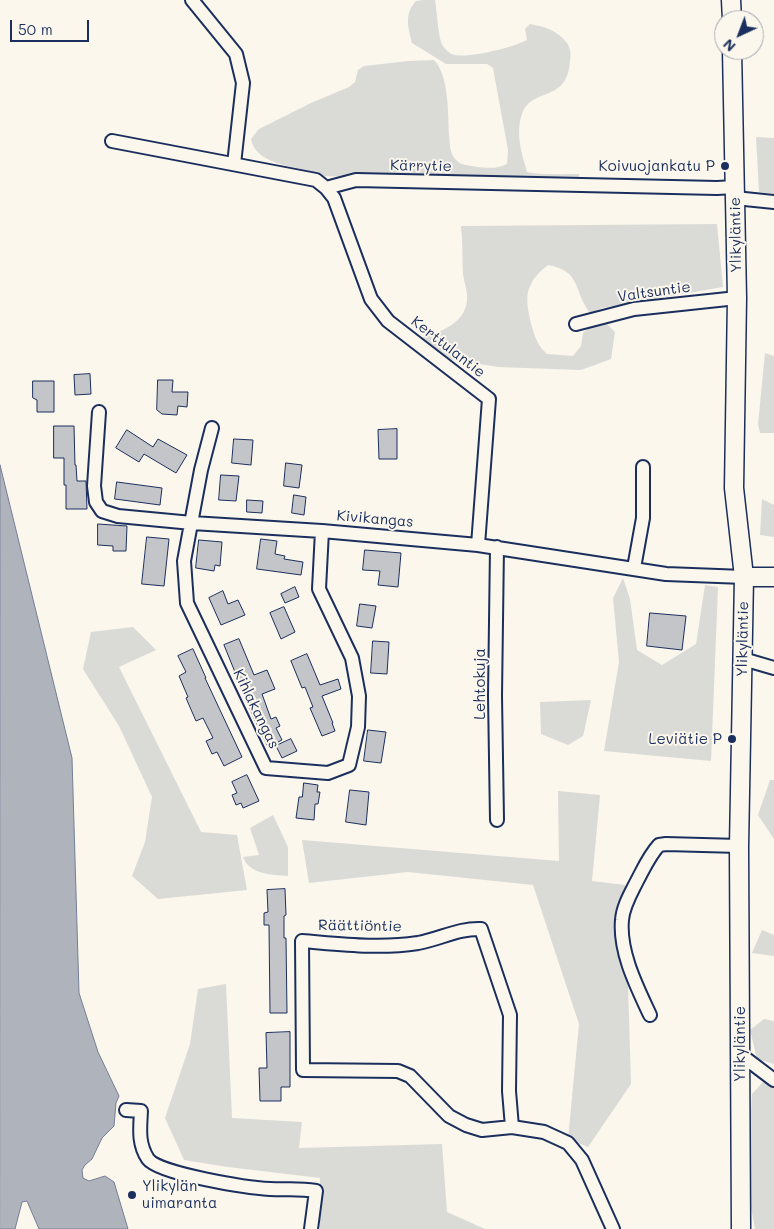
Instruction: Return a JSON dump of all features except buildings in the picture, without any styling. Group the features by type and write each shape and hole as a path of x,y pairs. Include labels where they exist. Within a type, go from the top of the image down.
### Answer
{"main road":[{"name":"Ylikyläntie","path":"732,60 737,298 734,488 744,577 739,846 741,1229"},
{"path":"744,577 774,577"}],"street":[{"path":"192,0 236,54 243,83 234,164"},
{"path":"112,141 316,180 326,188"},
{"name":"Kärrytie","path":"326,188 356,180 718,188 774,202"},
{"name":"Kerttulantie","path":"326,188 334,198 371,299 388,321 489,399 478,545"},
{"name":"Valtsuntie","path":"576,324 634,309 737,298"},
{"name":"Kivikangas","path":"99,412 94,486 96,502 102,511 118,516 478,545 666,574 744,577"},
{"path":"192,523 201,470 212,428"},
{"path":"634,568 643,518 643,466"},
{"name":"Kihlakangas","path":"192,523 184,562 187,603 266,768 328,773 349,765 358,727 359,696 352,658 319,589 322,531"},
{"name":"Lehtokuja","path":"497,547 495,696 497,820"},
{"path":"743,659 774,668"},
{"path":"650,1015 636,984 623,946 622,920 626,902 648,860 659,845 739,846"},
{"name":"Räättiöntie","path":"512,1127 509,1091 510,1014 481,929 469,928 418,943 370,946 302,941 303,1070 398,1071 410,1076 449,1116 466,1125 482,1130 512,1127 544,1132 568,1143 582,1160 613,1229"},
{"path":"741,1055 774,1080"},
{"path":"126,1110 141,1111 140,1144 150,1161 183,1176 270,1189 299,1188 316,1191 311,1229"}],"shaded area":[{"path":"435,0 441,42 446,50 452,54 478,54 521,43 527,40 525,29 530,24 550,30 567,43 571,54 563,83 527,105 520,121 519,136 527,172 579,174 579,182 318,176 313,172 286,166 267,159 254,147 251,139 259,129 311,103 349,87 355,82 358,70 364,66 434,60 443,75 448,106 450,145 454,157 460,163 477,167 489,168 507,164 508,150 493,68 487,64 446,64 412,43 408,16 416,1"},
{"path":"756,137 774,138 774,194 759,192"},
{"path":"717,224 723,287 602,308 590,313 572,277 567,272 548,265 536,277 528,292 527,303 538,343 547,354 573,356 581,346 583,333 593,324 606,323 615,332 611,359 581,370 498,367 436,357 417,339 449,327 461,316 465,309 467,298 463,274 461,226"},
{"path":"765,353 774,356 774,433 760,433 758,424"},
{"path":"0,465 72,758 79,993 98,1052 119,1096 116,1103 114,1126 102,1138 92,1159 82,1170 83,1178 89,1181 105,1176 114,1182 128,1229 39,1229 27,1201 22,1202 15,1229 0,1229"},
{"path":"762,499 774,505 774,537 760,535"},
{"path":"623,578 630,599 637,650 662,665 696,644 705,585 718,587 711,761 604,751 619,662 613,598"},
{"path":"133,627 156,650 119,667 201,832 237,835 247,890 158,899 132,876 145,842 152,797 119,726 83,669 91,632"},
{"path":"591,700 583,736 568,745 541,734 540,702"},
{"path":"770,780 774,780 774,839 758,815"},
{"path":"558,791 600,795 592,881 625,885 631,1084 588,1147 568,1139 579,1024 533,885 408,872 309,883 302,840 559,861"},
{"path":"273,815 288,847 288,876 261,873 250,867 243,857 259,855 250,828"},
{"path":"762,930 774,935 774,956 752,953"},
{"path":"226,984 232,1118 302,1122 299,1148 442,1144 447,1212 485,1229 320,1229 320,1178 184,1160 165,1118 190,1044 198,989"},
{"path":"764,1019 774,1021 774,1064 757,1059 750,1030"},
{"path":"763,1082 774,1088 774,1229 755,1229 747,1187 752,1094"}],"place":[{"name":"Koivuojankatu P","path":"725,166"},
{"name":"Leviätie P","path":"732,739"},
{"name":"Ylikylän uimaranta","path":"132,1195"}]}
